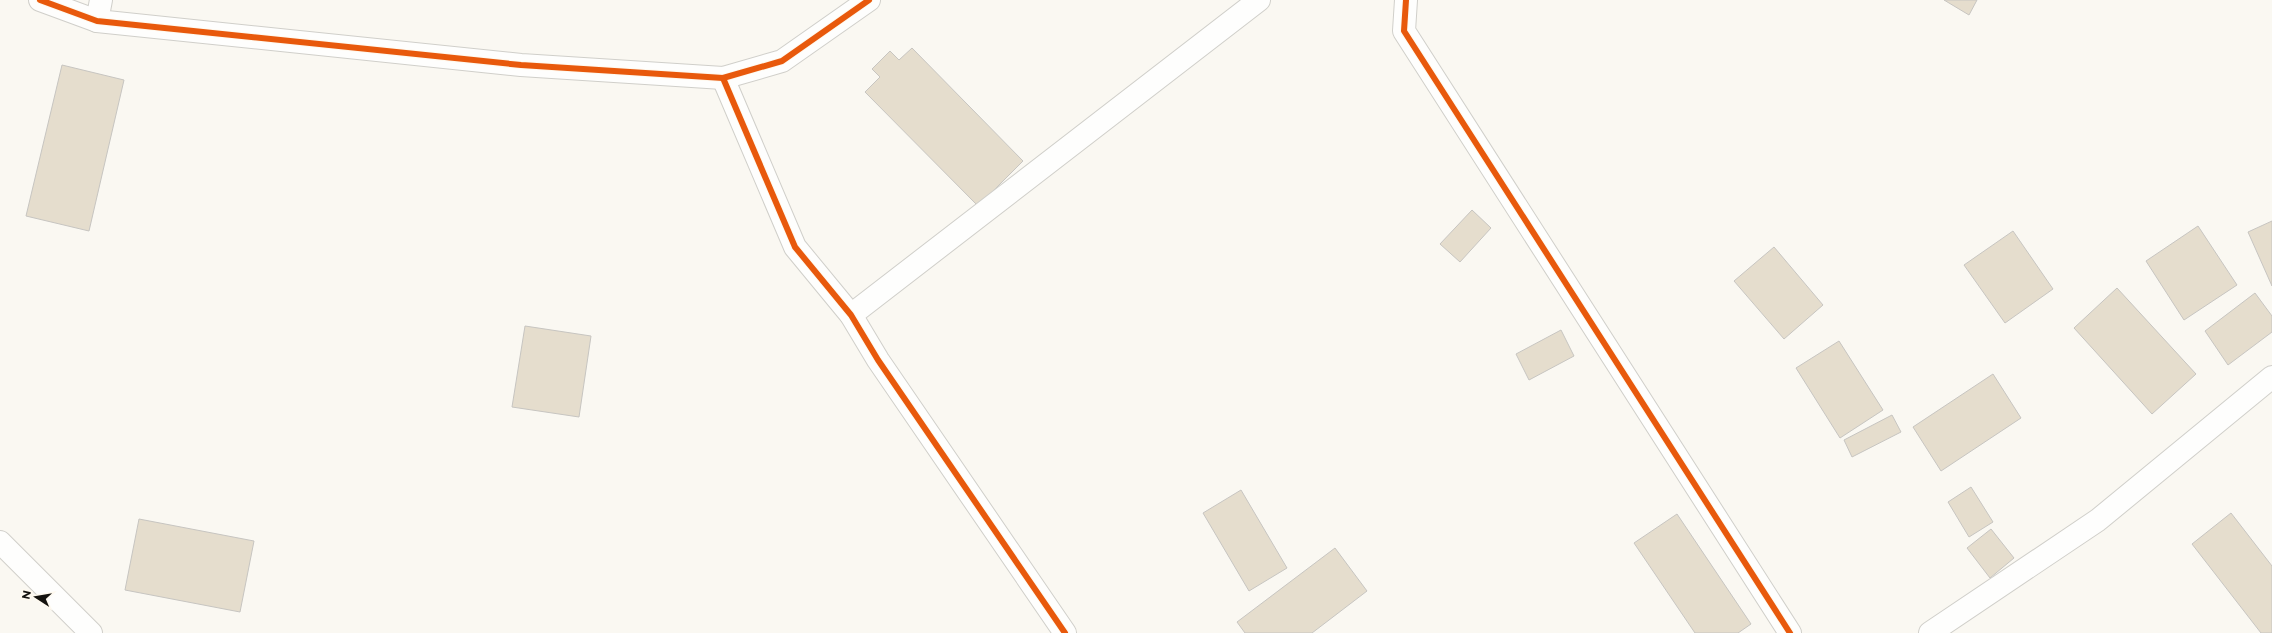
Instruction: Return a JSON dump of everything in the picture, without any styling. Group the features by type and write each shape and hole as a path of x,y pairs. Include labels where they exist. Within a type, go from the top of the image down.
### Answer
{"street":[{"path":"40,0 99,10 521,65 723,78 782,61 869,0"},
{"path":"851,315 1259,0"},
{"path":"1406,0 1404,30 1790,633"},
{"path":"723,78 795,247 851,315 878,360 1064,633"},
{"path":"1930,633 2098,520 2272,377"},
{"path":"0,542 91,633"}],"building":[{"path":"1944,0 1977,0 1969,15"},
{"path":"912,48 1023,161 978,206 865,92 880,77 872,69 890,51 899,60"},
{"path":"62,65 124,80 89,231 26,216"},
{"path":"1472,210 1491,228 1460,262 1440,244"},
{"path":"2272,221 2272,286 2248,232"},
{"path":"2198,226 2237,285 2184,320 2146,261"},
{"path":"2013,231 2053,289 2005,323 1964,265"},
{"path":"1774,247 1823,305 1784,339 1734,281"},
{"path":"2117,288 2196,374 2152,414 2074,328"},
{"path":"2255,293 2272,316 2272,332 2228,365 2205,331"},
{"path":"525,326 591,336 579,417 512,407"},
{"path":"1561,330 1574,356 1529,380 1516,354"},
{"path":"1839,341 1883,410 1840,438 1796,368"},
{"path":"1993,374 2021,418 1941,471 1913,427"},
{"path":"1892,415 1901,432 1852,457 1844,440"},
{"path":"1971,487 1993,522 1969,537 1948,502"},
{"path":"1241,490 1287,568 1249,591 1203,513"},
{"path":"2231,513 2272,566 2272,633 2261,633 2192,544"},
{"path":"1677,514 1751,624 1738,633 1695,633 1634,543"},
{"path":"139,519 254,541 240,612 125,590"},
{"path":"1991,529 2014,558 1990,578 1967,548"},
{"path":"1335,548 1367,591 1312,633 1245,633 1237,622"}],"cycle path":[{"path":"40,0 97,21 521,65 723,78 782,61 869,0"},
{"path":"1406,0 1404,31 1790,633"},
{"path":"723,78 795,247 851,315 878,360 1065,633"}]}
